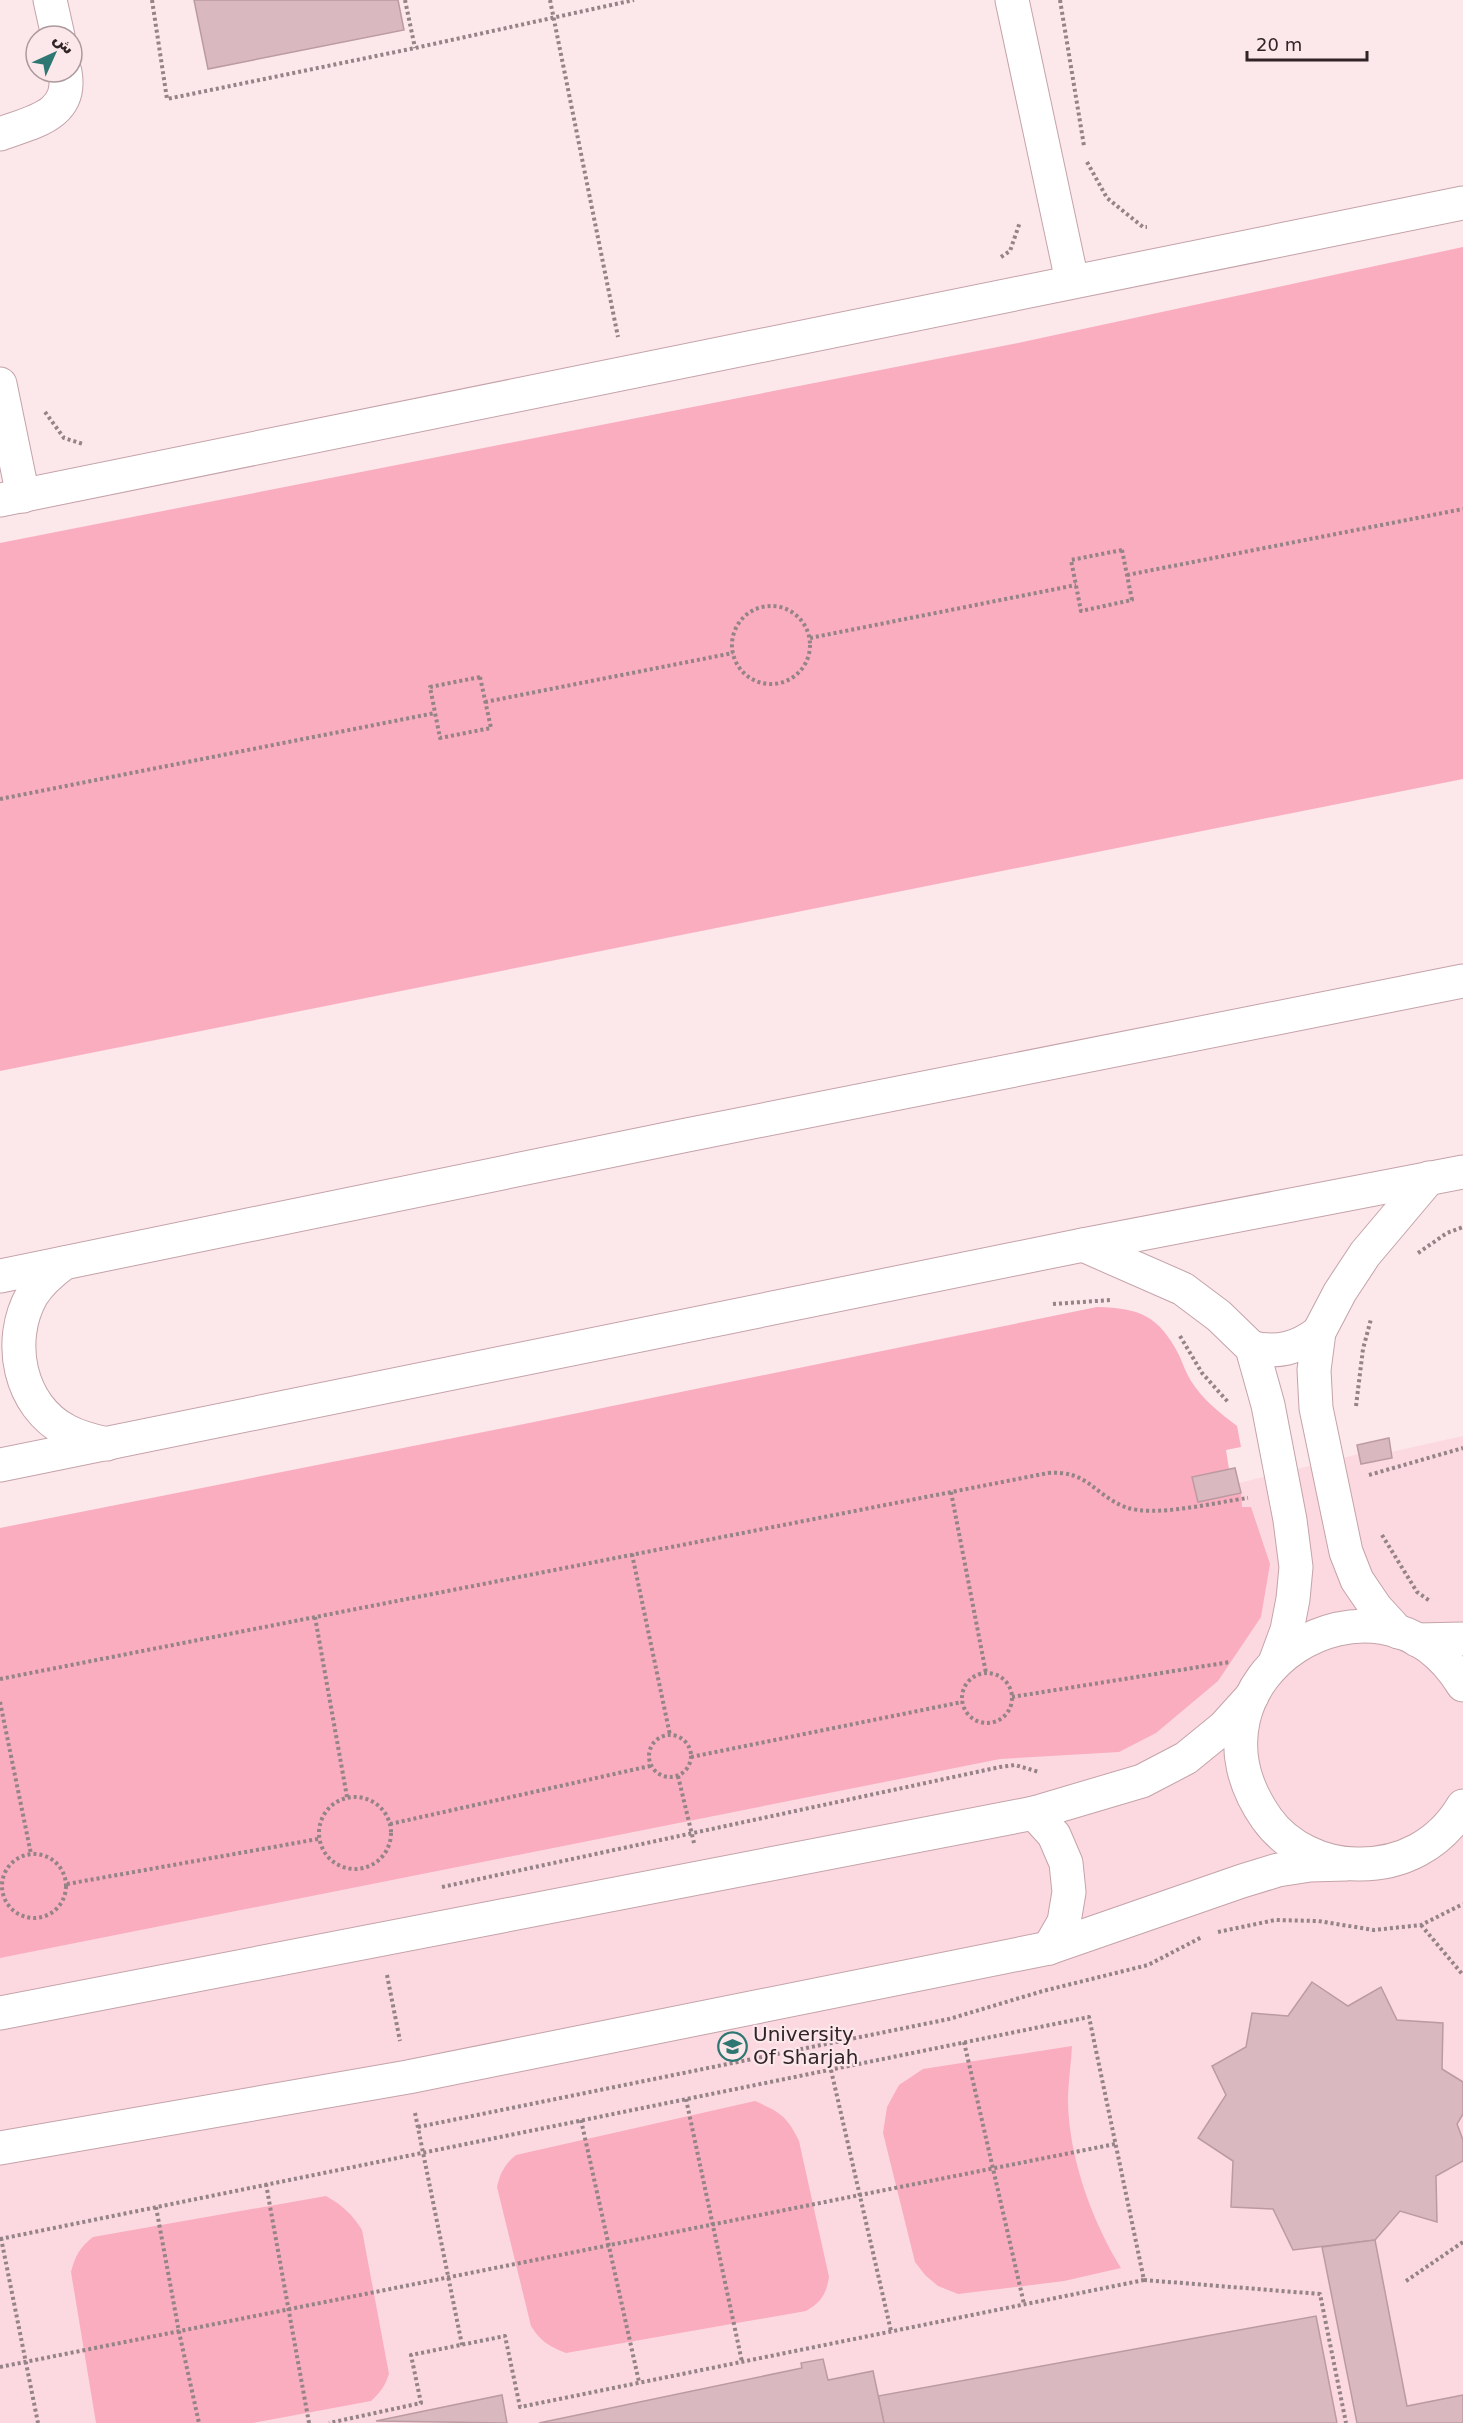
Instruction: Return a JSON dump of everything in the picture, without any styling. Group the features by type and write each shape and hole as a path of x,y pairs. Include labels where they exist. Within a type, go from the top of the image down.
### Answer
{"street":[{"path":"50,0 55,24"},
{"path":"1012,0 1072,281"},
{"path":"0,134 48,116 59,106 66,84"},
{"path":"0,384 12,498 1463,203"},
{"path":"0,1276 682,1136 1463,981"},
{"path":"0,1466 1083,1245 1463,1172"},
{"path":"1428,1178 1365,1254 1340,1292 1319,1332 1314,1388 1336,1508 1346,1552 1357,1580 1376,1608 1407,1636 1438,1654 1456,1673 1463,1685"},
{"path":"0,2013 1034,1813 1142,1781 1186,1758 1224,1727 1252,1696 1276,1660 1287,1630 1296,1567 1290,1520 1268,1405 1252,1348 1219,1316 1183,1289 1083,1245"},
{"path":"64,1263 46,1277 33,1294 23,1314 18,1336 18,1358 33,1399 48,1416 65,1430 86,1440 107,1444"},
{"path":"1252,1348 1270,1351 1288,1350 1305,1343 1319,1332"},
{"path":"1290,1520 1336,1508"},
{"path":"1276,1660 1296,1644 1320,1633 1345,1627 1372,1626 1407,1636 1463,1639"},
{"path":"1252,1696 1243,1722 1241,1750 1245,1778 1256,1803 1273,1826 1294,1845 1319,1857 1346,1864"},
{"path":"0,2148 408,2077 1049,1948 1278,1870 1310,1865 1377,1864 1407,1857 1434,1841 1455,1819 1463,1806"},
{"path":"1034,1813 1053,1835 1066,1863 1070,1892 1064,1922 1049,1948"}],"path":[{"path":"152,0 167,99 634,0"},
{"path":"405,0 415,48"},
{"path":"550,0 620,344"},
{"path":"1060,0 1085,150"},
{"path":"1087,161 1107,198 1143,227 1153,227"},
{"path":"992,264 1010,250 1023,214"},
{"path":"45,411 64,438 92,446"},
{"path":"1127,575 1463,509"},
{"path":"1122,550 1127,575 1132,600 1081,611 1071,560 1122,550"},
{"path":"810,638 1076,585"},
{"path":"763,606 788,609 806,626 810,638 810,650 803,667 791,680 779,684 755,681 737,664 733,653 732,641 735,629 742,618 763,606"},
{"path":"485,702 733,653"},
{"path":"480,677 491,728 440,738 435,713 430,687 480,677"},
{"path":"0,799 435,713"},
{"path":"1414,1256 1447,1233 1463,1227"},
{"path":"1053,1304 1107,1299 1117,1301"},
{"path":"1355,1413 1363,1348 1373,1309"},
{"path":"1179,1334 1202,1373 1233,1407"},
{"path":"1367,1475 1463,1448"},
{"path":"0,1678 1063,1472 1078,1475 1125,1507 1149,1512 1257,1496"},
{"path":"951,1492 986,1673"},
{"path":"1378,1529 1417,1592 1435,1603"},
{"path":"632,1554 670,1735"},
{"path":"315,1617 347,1797"},
{"path":"1012,1697 1233,1661"},
{"path":"986,1673 1004,1680 1010,1688 1012,1697 1009,1710 1001,1718 989,1723 977,1721 967,1713 962,1702 967,1682 976,1675 986,1673"},
{"path":"0,1702 31,1854"},
{"path":"691,1757 962,1702"},
{"path":"670,1735 678,1736 685,1742 691,1757 688,1768 678,1776 668,1778 657,1774 650,1766 649,1755 652,1745 660,1738 670,1735"},
{"path":"441,1887 1000,1767 1015,1765 1045,1774"},
{"path":"390,1824 650,1766"},
{"path":"678,1776 702,1877"},
{"path":"347,1797 361,1797 374,1802 385,1811 390,1824 392,1838 387,1853 376,1863 363,1869 348,1869 334,1863 323,1852 318,1839 319,1824 325,1812 335,1802 347,1797"},
{"path":"67,1884 318,1839"},
{"path":"31,1854 51,1858 64,1873 67,1884 65,1897 58,1908 48,1916 36,1919 23,1917 2,1900 3,1875 19,1857 31,1854"},
{"path":"418,2127 957,2017 1043,1991 1148,1965 1208,1934 1275,1920 1318,1922 1374,1930 1421,1925 1463,1904"},
{"path":"1421,1925 1463,1975"},
{"path":"379,1939 462,2345"},
{"path":"38,2423 0,2239 1089,2018 1144,2280"},
{"path":"964,2042 1024,2304"},
{"path":"831,2070 891,2331"},
{"path":"686,2099 742,2362"},
{"path":"581,2120 639,2382"},
{"path":"0,2367 1115,2144"},
{"path":"266,2184 309,2423"},
{"path":"156,2207 179,2332 199,2423"},
{"path":"1406,2281 1463,2242"},
{"path":"329,2423 422,2403 411,2355 505,2336 520,2407 1144,2280 1320,2294 1346,2423"}],"shaded area":[{"path":"1463,247 1463,779 0,1071 0,543 1018,343"},
{"path":"1097,1307 1137,1312 1156,1323 1164,1331 1179,1355 1196,1388 1212,1406 1237,1426 1241,1447 1226,1450 1229,1469 1192,1478 1198,1502 1241,1493 1242,1507 1251,1507 1270,1564 1261,1617 1218,1681 1156,1733 1119,1752 1000,1759 0,1958 0,1528"},
{"name":"University Of Sharjah","path":"1463,1436 1463,2423 0,2423 0,1668 1195,1491 1192,1477 1229,1469 1235,1468 1239,1483 1359,1454 1358,1445 1389,1438 1391,1452"},
{"path":"1072,2046 1068,2102 1073,2145 1092,2210 1121,2268 1064,2281 958,2294 938,2286 915,2262 883,2133 887,2107 899,2085 923,2069"},
{"path":"755,2101 782,2116 791,2126 799,2141 829,2277 826,2289 819,2301 806,2311 566,2353 542,2340 531,2326 497,2187 501,2173 509,2162 516,2155"},
{"path":"326,2196 346,2210 362,2230 389,2374 380,2392 371,2401 253,2423 96,2423 71,2272 76,2257 85,2244 93,2237"}],"building":[{"path":"194,0 398,0 404,30 208,69"},
{"path":"1389,1438 1392,1458 1361,1464 1357,1445"},
{"path":"1235,1468 1241,1493 1198,1502 1192,1477"},
{"path":"1312,1982 1348,2006 1381,1987 1397,2020 1443,2023 1442,2069 1463,2082 1463,2114 1457,2124 1463,2140 1463,2161 1436,2176 1437,2222 1400,2211 1375,2240 1293,2250 1273,2209 1231,2207 1233,2161 1198,2138 1226,2095 1212,2066 1246,2047 1252,2013 1288,2016"},
{"path":"1375,2240 1407,2406 1463,2395 1463,2423 1357,2423 1322,2247"},
{"path":"1316,2316 1337,2423 884,2423 878,2396"},
{"path":"823,2359 828,2380 873,2371 884,2423 539,2423 802,2368 801,2363"},
{"path":"502,2395 507,2423 376,2421"}],"place":[{"name":"University Of Sharjah","path":"732,2046"}]}
